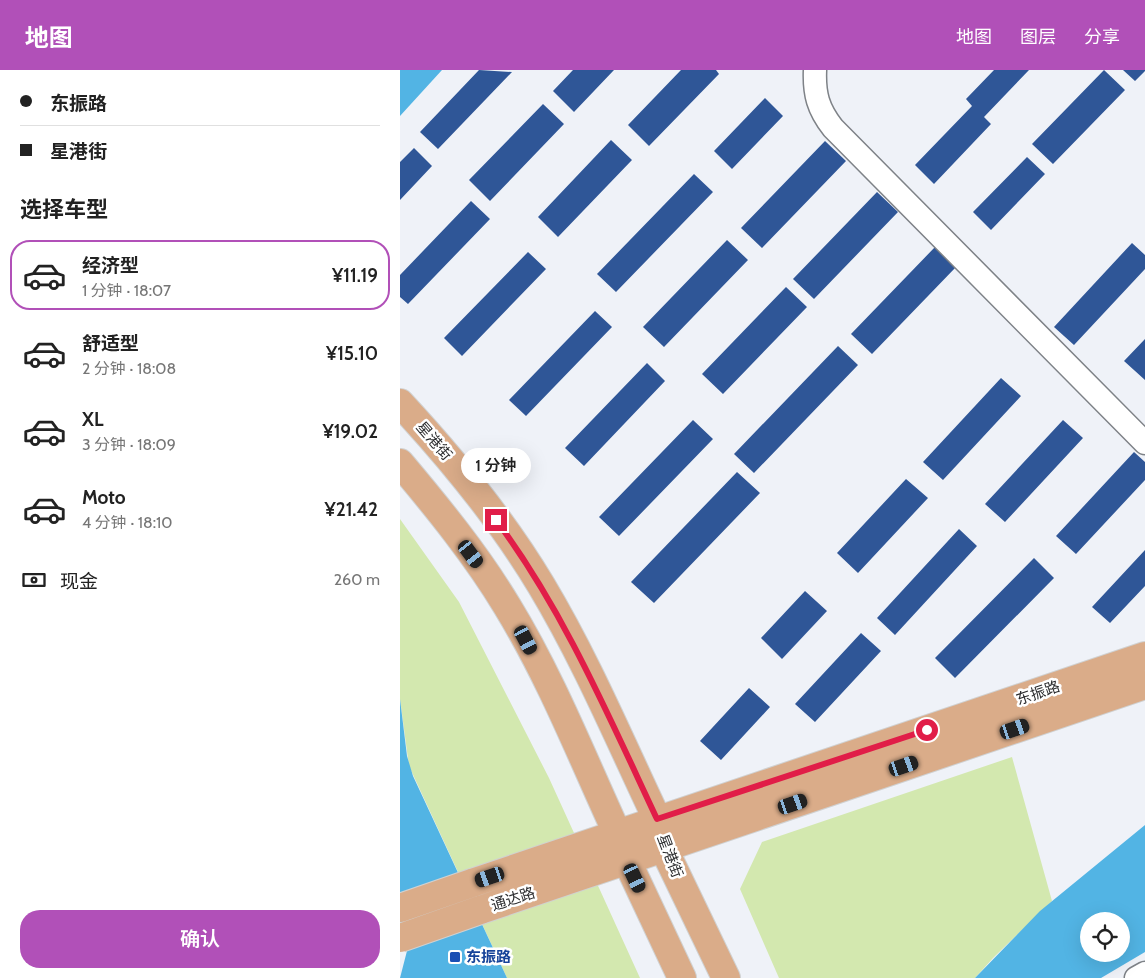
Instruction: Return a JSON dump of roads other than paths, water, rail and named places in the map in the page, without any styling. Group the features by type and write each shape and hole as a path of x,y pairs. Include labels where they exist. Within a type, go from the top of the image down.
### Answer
{"main road":[{"name":"星港街","path":"401,405 454,465 512,540 576,647 657,819 663,847 726,978"},
{"path":"400,463 464,544 507,605 539,664 617,833 627,862 682,978"},
{"name":"东振路","path":"617,833 1145,656"},
{"name":"东振路","path":"627,862 663,847 1145,685"},
{"name":"通达路","path":"400,908 617,833"},
{"name":"通达路","path":"400,938 627,862"}],"street":[{"path":"815,70 816,97 821,113 833,128 1145,443"},
{"path":"1136,978 1145,973"}],"water":[{"path":"400,70 442,70 400,116"},
{"path":"400,699 407,756 413,776 507,978 400,978 408,947 400,926"},
{"path":"1145,825 1145,952 1130,961 1130,912 1080,912 1080,962 1128,962 1101,978 975,978 1040,911"}],"place":[{"name":"东振路","path":"455,957"}]}
